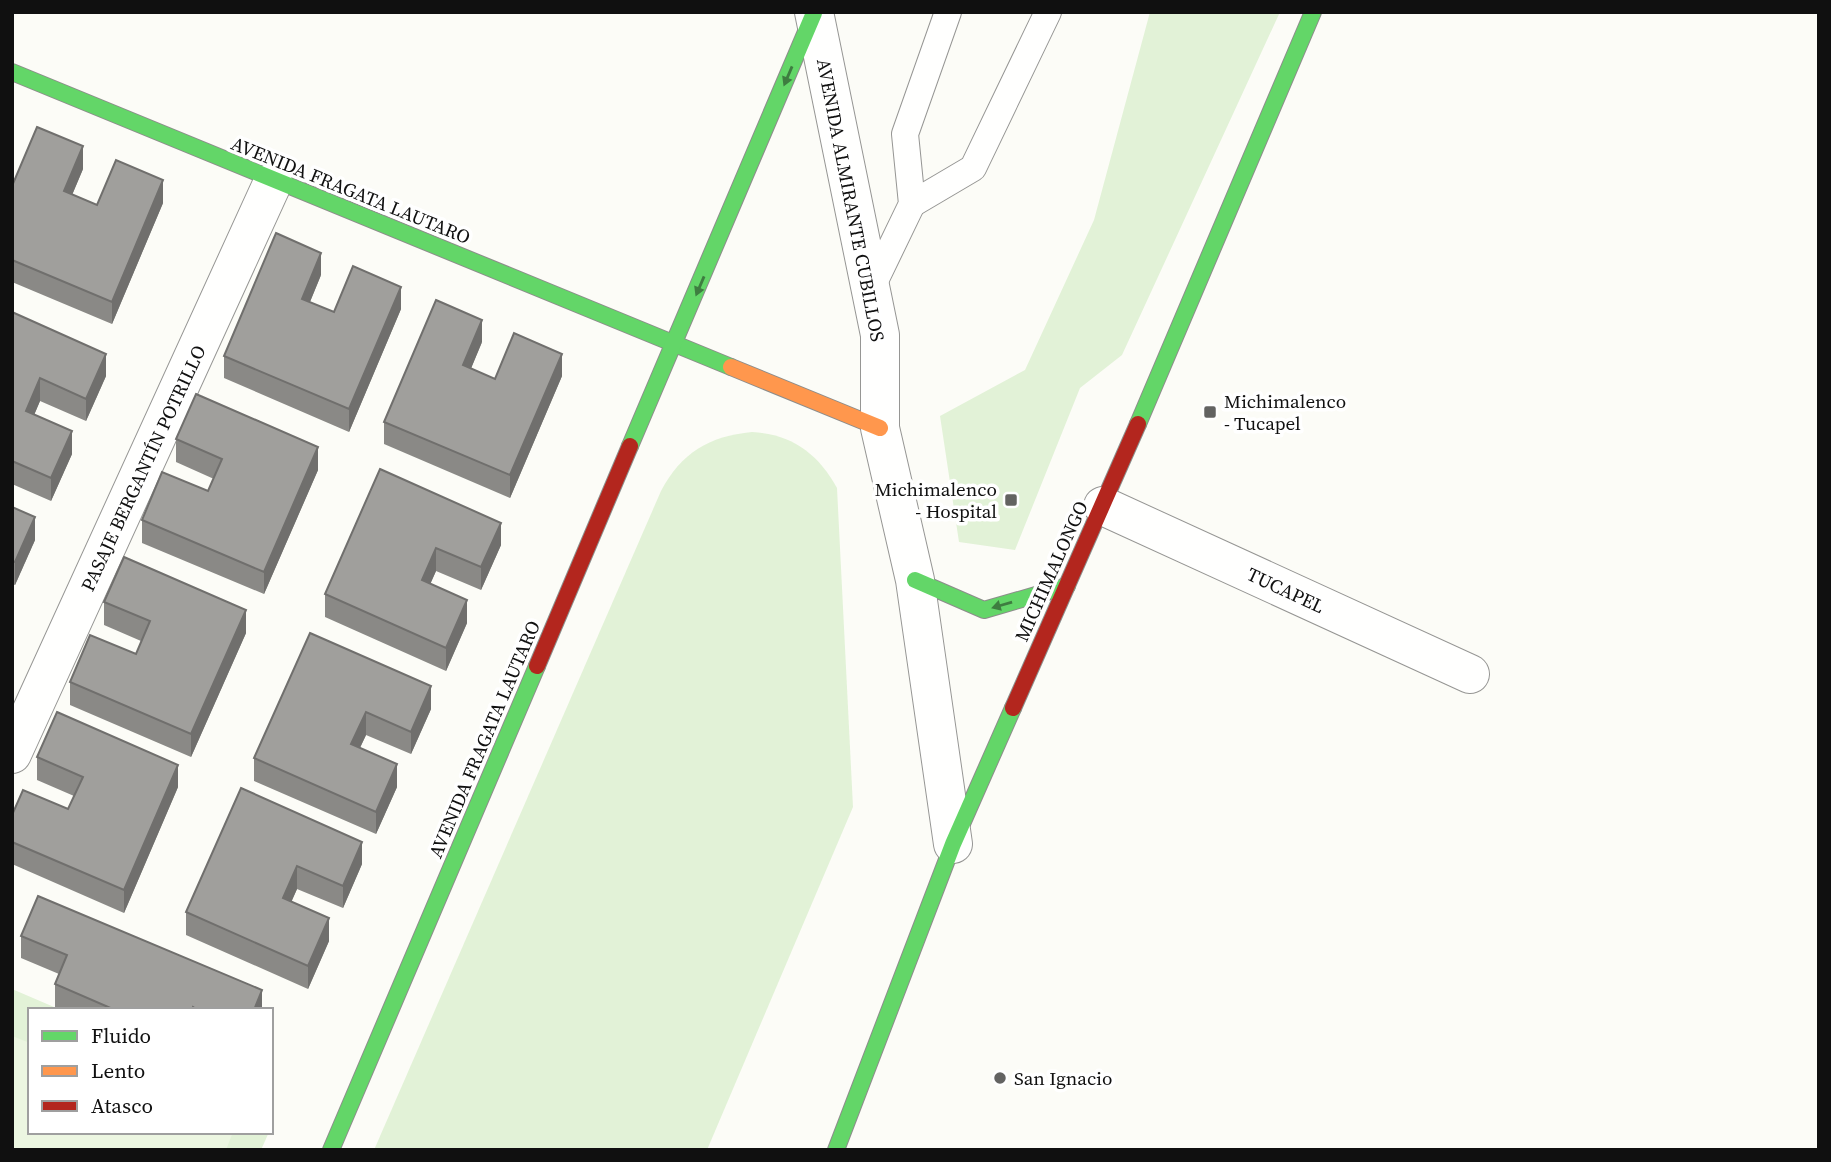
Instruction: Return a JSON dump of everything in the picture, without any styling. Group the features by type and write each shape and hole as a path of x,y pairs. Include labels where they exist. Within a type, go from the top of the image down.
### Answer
{"street":[{"name":"MICHIMALONGO","path":"836,1150 953,844 1103,506 1313,12"},
{"name":"AVENIDA ALMIRANTE CUBILLOS","path":"814,13 880,335 880,428 915,580 953,844"},
{"name":"AVENIDA FRAGATA LAUTARO","path":"331,1150 676,344 814,13"},
{"name":"AVENIDA FRAGATA LAUTARO","path":"12,72 273,182 880,428"},
{"name":"PASAJE BERGANTÍN POTRILLO","path":"12,754 273,182"},
{"name":"TUCAPEL","path":"1103,506 1470,674"},
{"path":"915,580 984,610 1067,586"}],"lane":[{"path":"870,292 912,204 905,134 948,12"},
{"path":"912,204 973,168 1048,12"}],"green space":[{"path":"1150,12 1280,12 1122,355 1080,388 1015,550 959,542 940,416 1025,370 1094,220"},
{"path":"752,432 779,437 802,448 821,465 837,488 853,807 707,1150 374,1150 661,491 678,466 698,449 722,438"},
{"path":"12,989 56,1008 28,1008 28,1134 268,1134 261,1150 12,1150"},
{"path":"12,1036 28,1042 28,1134 232,1134 226,1150 12,1150"}],"building":[{"path":"37,127 83,146 64,191 97,205 116,160 163,180 112,302 12,260 12,186"},
{"path":"276,233 321,253 302,299 334,312 353,266 401,287 349,409 224,356"},
{"path":"436,300 482,320 463,365 495,379 514,333 562,354 510,475 384,422"},
{"path":"12,312 106,354 86,399 40,378 26,411 72,431 51,478 12,461"},
{"path":"196,394 318,447 264,572 142,520 162,472 208,491 222,459 176,439"},
{"path":"380,469 501,523 481,567 436,548 422,580 467,600 446,648 325,594"},
{"path":"12,507 35,517 15,562 12,561"},
{"path":"124,557 246,610 191,734 70,682 90,635 136,654 150,621 104,602"},
{"path":"310,633 431,686 411,732 366,712 351,744 397,764 376,812 254,758"},
{"path":"57,712 178,765 124,890 12,842 12,815 23,790 68,809 83,777 37,757"},
{"path":"241,788 362,842 343,886 297,866 283,898 329,918 308,966 186,912"},
{"path":"38,896 262,990 255,1008 110,1008 55,984 67,955 21,936"}],"traffic: fast":[{"path":"1138,424 1313,12"},
{"path":"630,446 814,13"},
{"path":"12,72 731,367"},
{"path":"915,580 984,610 1067,586"},
{"path":"331,1150 537,666"},
{"path":"836,1150 953,844 1013,708"}],"traffic: slow":[{"path":"731,367 880,428"}],"traffic: jam":[{"path":"1013,708 1138,424"},
{"path":"537,666 630,446"}],"place":[{"name":"Michimalenco - Tucapel","path":"1210,412"},
{"name":"Michimalenco - Hospital","path":"1011,500"},
{"name":"San Ignacio","path":"1000,1078"}]}
